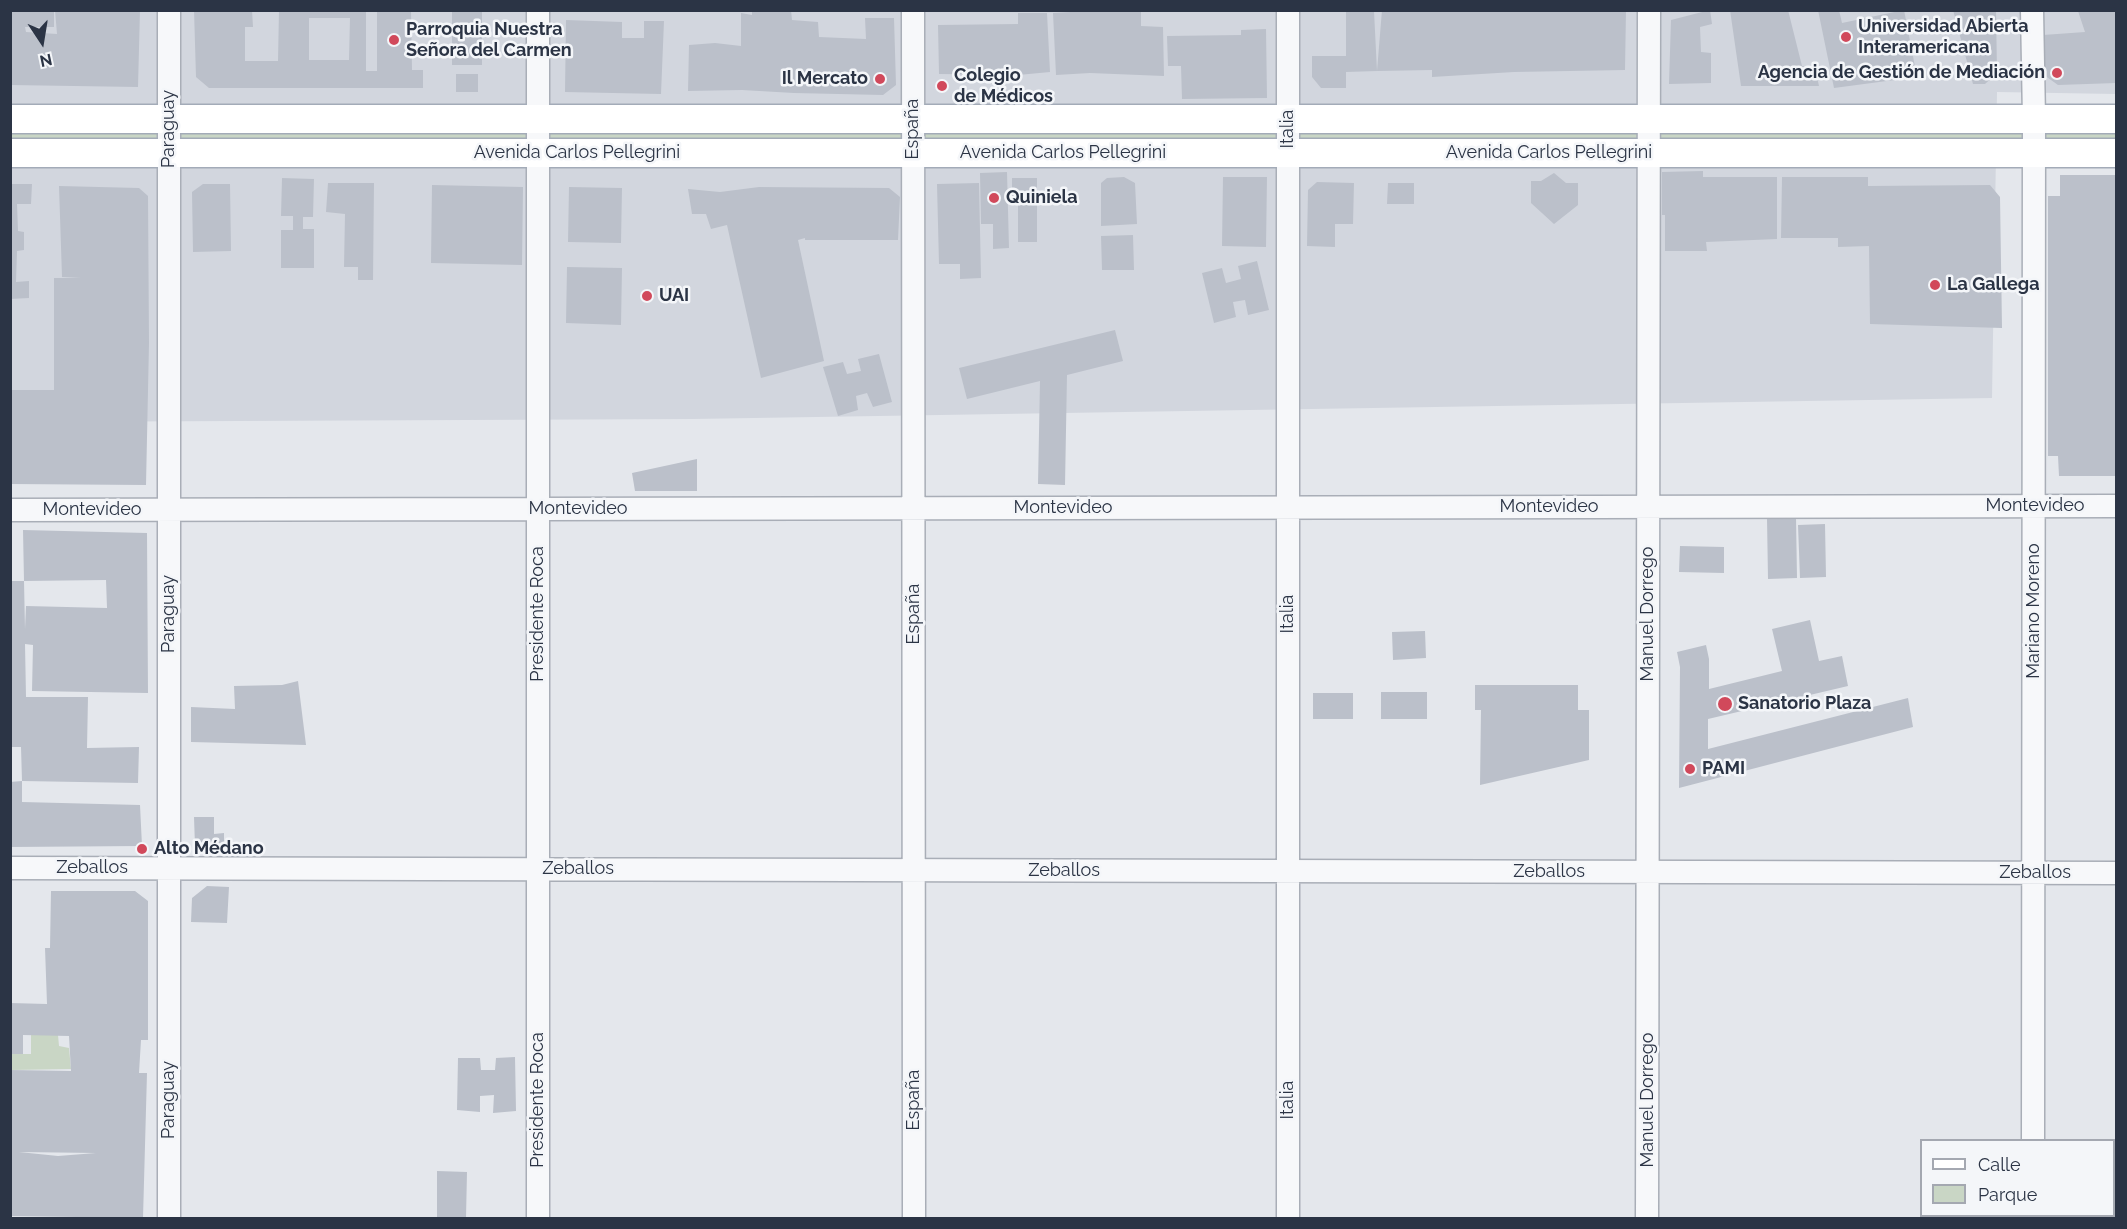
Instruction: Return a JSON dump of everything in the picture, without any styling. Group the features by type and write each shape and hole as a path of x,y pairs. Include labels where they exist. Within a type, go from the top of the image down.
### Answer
{"main road":[{"name":"Avenida Carlos Pellegrini","path":"10,119 2116,119"},
{"name":"Avenida Carlos Pellegrini","path":"10,153 2116,153"}],"street":[{"name":"Paraguay","path":"169,10 169,1218"},
{"name":"Presidente Roca","path":"538,10 538,1218"},
{"name":"España","path":"913,10 914,1218"},
{"name":"Italia","path":"1288,10 1288,1218"},
{"name":"Manuel Dorrego","path":"1647,1218 1649,10"},
{"name":"Mariano Moreno","path":"2032,10 2034,119 2033,1139"},
{"name":"Montevideo","path":"10,510 2116,506"},
{"name":"Zeballos","path":"10,868 2116,873"}],"shaded area":[{"path":"2116,10 2116,94 1997,92 1992,398 692,419 11,422 10,11"}],"green space":[{"path":"11,119 2116,119 2116,153 11,153"},
{"path":"31,1035 58,1035 59,1046 69,1048 71,1069 11,1070 10,1054 31,1054"}],"building":[{"path":"10,10 54,10 54,27 25,27 26,32 57,34 55,10 140,10 138,87 10,85"},
{"path":"194,10 252,10 253,27 245,27 245,61 278,61 279,10 366,10 366,71 377,71 377,10 411,10 412,70 423,70 423,88 209,88 196,77","holes":["309,18 350,18 349,60 309,60"]},
{"path":"452,10 482,10 482,65 452,65"},
{"path":"752,10 791,10 792,20 818,22 819,37 866,39 865,18 894,18 896,85 883,95 742,90 688,91 689,45 715,43 741,46 741,13 752,15"},
{"path":"1382,10 1626,10 1625,70 1514,72 1432,77 1432,70 1377,71"},
{"path":"1710,10 1712,24 1700,27 1701,52 1711,53 1711,83 1669,84 1671,20"},
{"path":"1730,10 1788,10 1802,66 1815,68 1819,86 1741,86"},
{"path":"1818,10 1839,10 1842,23 1904,10 1917,77 1834,88"},
{"path":"1953,10 1996,10 1997,73 1985,84 1973,84"},
{"path":"2116,10 2116,83 2058,85 2044,75 2043,35 2085,32 2078,11"},
{"path":"1141,11 1141,26 1163,27 1164,76 1090,73 1056,75 1053,13"},
{"path":"1374,11 1377,71 1346,72 1346,88 1321,88 1312,77 1312,56 1346,56 1346,12"},
{"path":"1018,13 1047,13 1050,72 1018,75 939,74 938,25 1018,24"},
{"path":"566,20 622,22 622,38 644,38 644,21 664,21 661,94 565,92"},
{"path":"1266,29 1267,98 1182,99 1181,66 1168,66 1167,36 1241,35 1241,30"},
{"path":"456,74 478,74 478,92 456,92"},
{"path":"1703,171 1703,177 1777,177 1777,239 1706,242 1707,251 1665,251 1662,172"},
{"name":"Quiniela","path":"1007,172 1009,248 993,249 993,224 981,224 980,173"},
{"path":"1554,173 1566,183 1578,183 1578,205 1554,224 1531,203 1531,181 1541,181"},
{"path":"2060,175 2116,175 2116,476 2059,476 2058,456 2048,456 2048,196 2060,196"},
{"path":"1124,177 1135,183 1137,224 1101,226 1101,183 1107,178"},
{"path":"1223,177 1267,177 1266,247 1222,246"},
{"name":"La Gallega","path":"1782,177 1868,177 1868,186 1990,185 2000,197 2002,328 1870,324 1869,246 1838,247 1838,238 1781,238"},
{"path":"282,178 314,179 313,217 303,217 303,229 314,229 314,268 281,268 281,230 293,230 293,216 281,216"},
{"path":"1012,178 1037,178 1037,242 1018,242 1018,205 1012,205"},
{"path":"1317,182 1354,183 1353,224 1335,224 1335,247 1307,246 1308,190"},
{"path":"328,183 374,183 373,280 358,280 358,267 344,267 345,214 326,212"},
{"path":"979,183 981,278 960,279 960,264 939,264 937,184"},
{"path":"1388,183 1414,183 1414,204 1387,204"},
{"path":"10,184 32,184 31,204 17,204 18,231 24,232 24,250 17,251 16,282 29,281 29,298 10,299"},
{"path":"203,184 230,184 231,251 193,252 192,192"},
{"path":"432,185 523,187 522,265 431,263"},
{"path":"59,186 139,188 148,196 149,343 146,485 10,484 10,390 54,390 54,278 81,278 62,277"},
{"path":"569,187 622,188 621,243 568,242"},
{"path":"759,187 889,188 900,197 898,240 805,240 805,238 798,240 824,361 761,378 727,225 711,229 706,214 692,214 688,189 720,192"},
{"path":"1133,235 1134,270 1102,270 1101,236"},
{"path":"1257,261 1269,310 1248,315 1245,300 1233,302 1236,317 1214,323 1202,273 1222,268 1226,283 1241,279 1238,266"},
{"path":"567,267 622,268 621,325 566,323"},
{"path":"1115,330 1123,361 1067,375 1065,485 1038,484 1040,381 967,399 959,368"},
{"path":"879,354 892,402 873,407 867,393 856,396 858,410 838,416 823,367 843,362 847,374 861,371 858,359"},
{"path":"697,459 697,491 635,491 632,473"},
{"path":"1796,517 1797,578 1768,579 1767,518"},
{"path":"1825,524 1826,577 1800,578 1798,525"},
{"path":"23,530 147,533 148,693 32,691 33,645 25,644 26,697 88,697 87,748 139,747 138,783 22,781 21,747 10,747 10,581 24,581","holes":["106,580 107,608 26,606 25,629 24,581"]},
{"path":"1680,546 1724,547 1724,573 1679,572"},
{"path":"1810,620 1819,661 1842,656 1848,686 1708,719 1708,749 1908,698 1913,727 1679,788 1680,667 1677,652 1706,645 1709,659 1709,689 1782,671 1772,629"},
{"path":"1425,631 1426,658 1393,660 1392,632"},
{"path":"298,681 306,745 191,742 191,707 235,709 234,686 282,685"},
{"path":"1475,685 1578,685 1578,710 1589,710 1589,760 1480,785 1481,710 1475,710"},
{"path":"1381,692 1427,692 1427,719 1381,719"},
{"path":"1313,693 1353,693 1353,719 1313,719"},
{"path":"22,781 22,802 140,805 142,846 10,847 10,782"},
{"path":"194,817 214,817 214,834 224,833 224,849 204,850 195,846"},
{"path":"207,886 229,887 227,923 191,922 192,898"},
{"path":"51,891 135,891 148,901 148,1040 141,1040 139,1073 147,1073 143,1218 10,1216 10,1070 71,1071 69,1036 23,1035 23,1054 10,1054 10,1003 47,1004 45,948 50,948","holes":["19,1152 96,1153 58,1156"]},
{"path":"515,1057 516,1111 493,1113 494,1095 480,1096 480,1112 457,1110 458,1058 480,1058 481,1070 495,1070 496,1058"},
{"path":"437,1171 467,1172 466,1218 437,1218"}],"place":[{"name":"Universidad Abierta Interamericana","path":"1846,37"},
{"name":"Parroquia Nuestra Señora del Carmen","path":"394,40"},
{"name":"Agencia de Gestión de Mediación","path":"2057,73"},
{"name":"Il Mercato","path":"880,79"},
{"name":"Colegio de Médicos","path":"942,86"},
{"name":"Quiniela","path":"994,198"},
{"name":"La Gallega","path":"1935,285"},
{"name":"UAI","path":"647,296"},
{"name":"Sanatorio Plaza","path":"1725,704"},
{"name":"PAMI","path":"1690,769"},
{"name":"Alto Médano","path":"142,849"}]}
